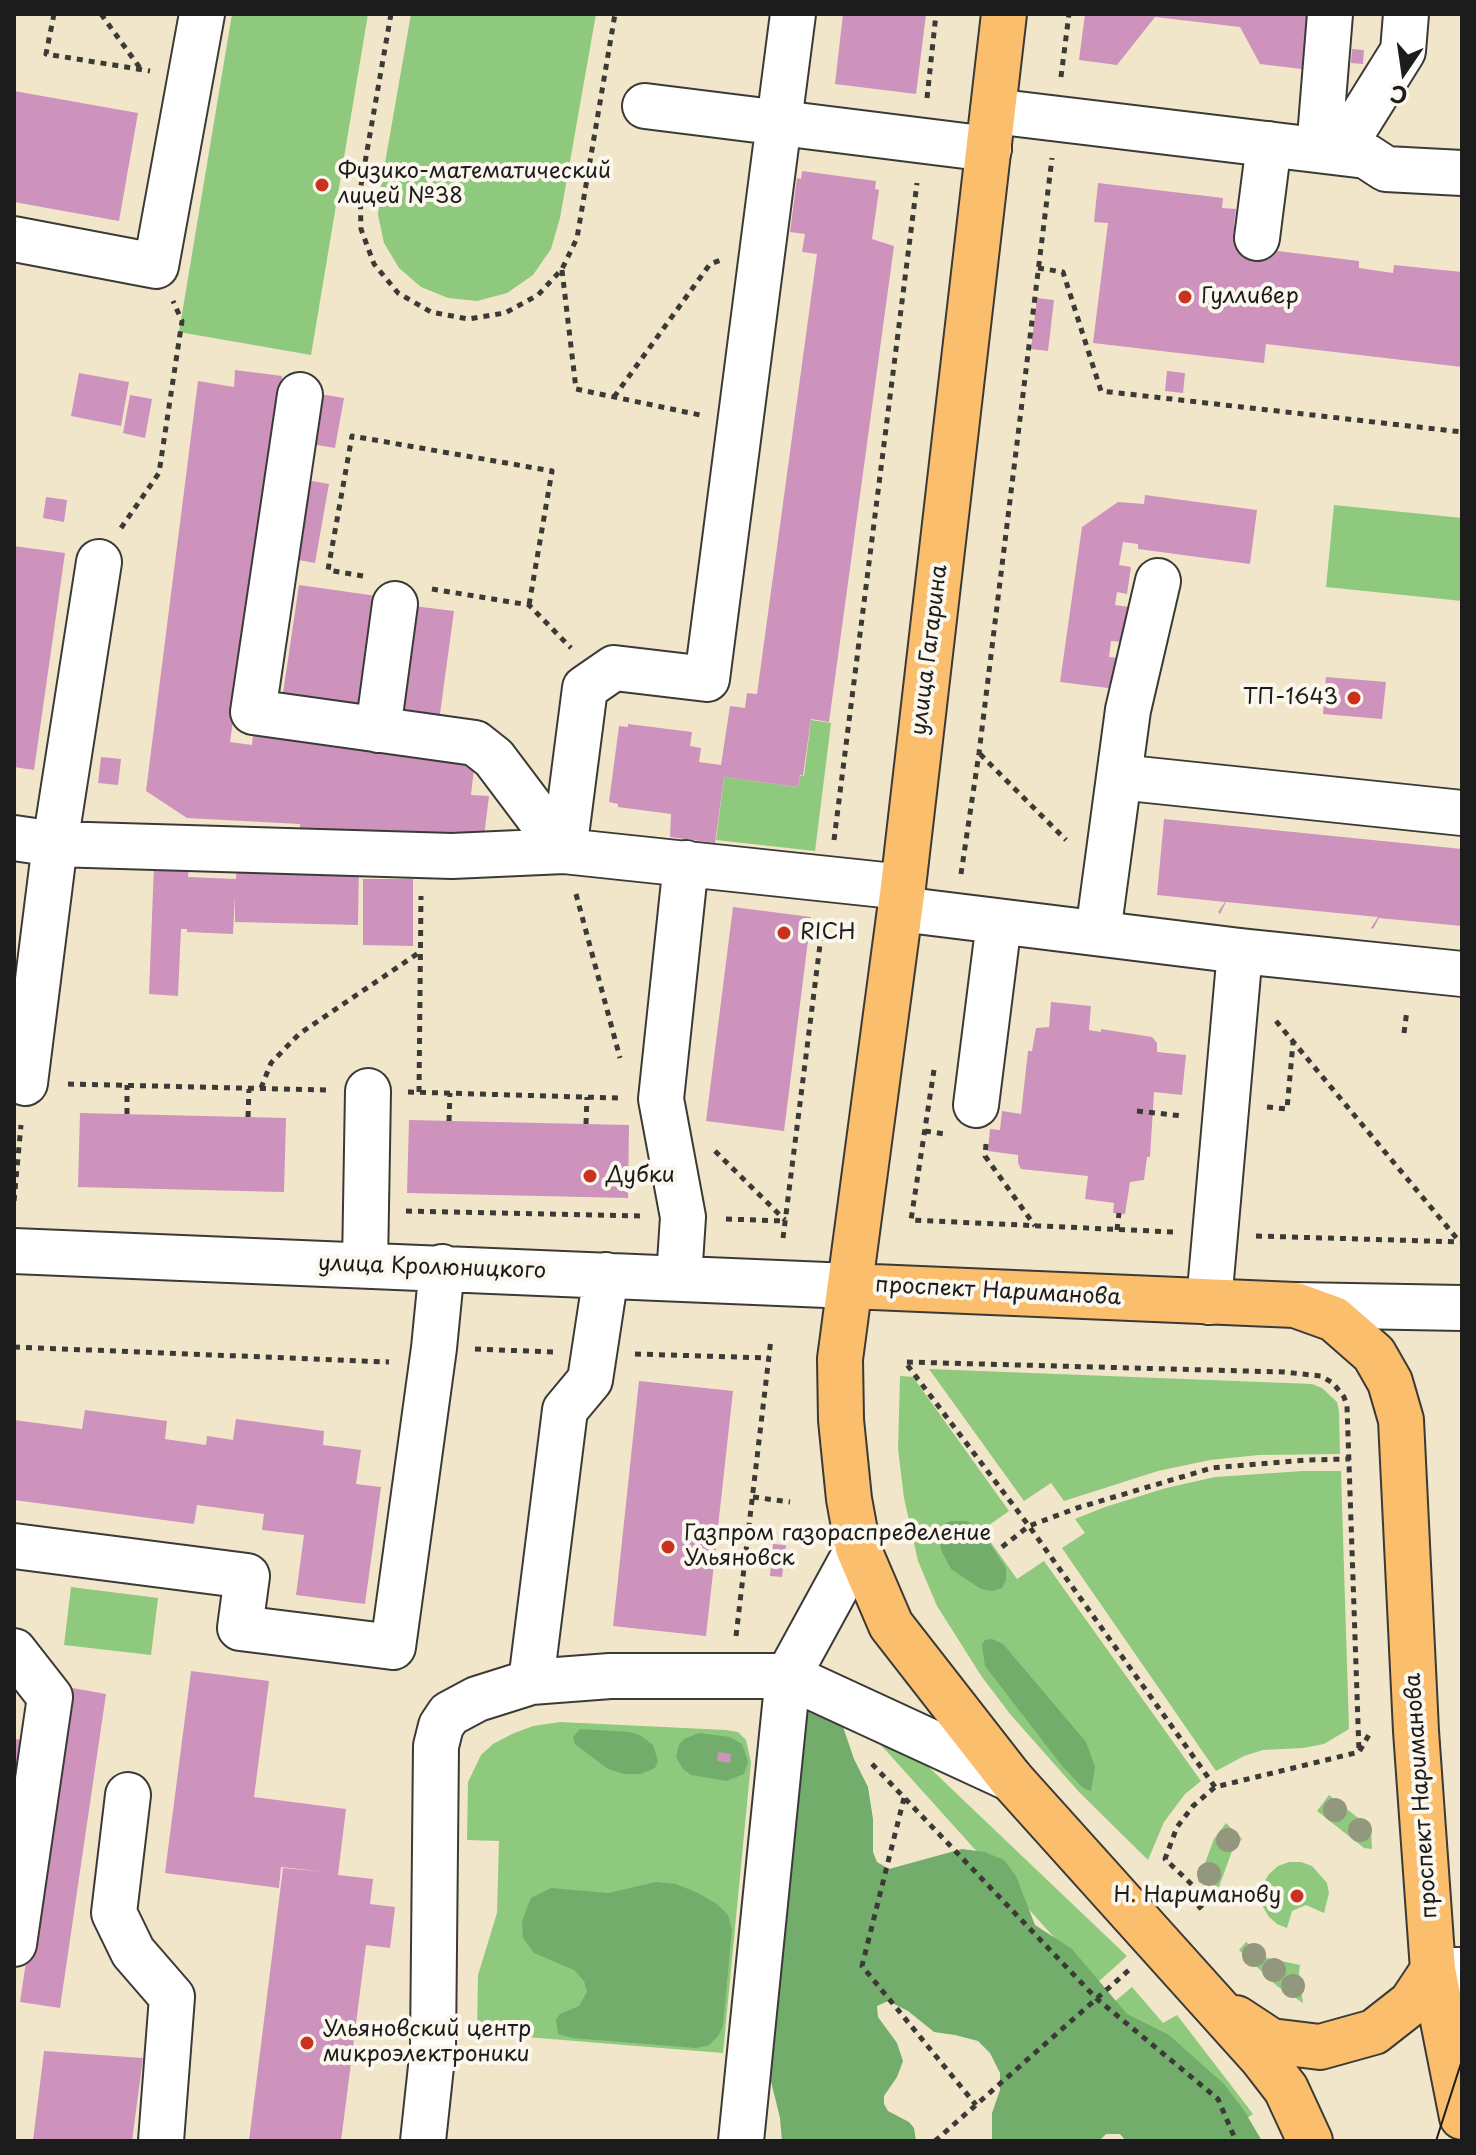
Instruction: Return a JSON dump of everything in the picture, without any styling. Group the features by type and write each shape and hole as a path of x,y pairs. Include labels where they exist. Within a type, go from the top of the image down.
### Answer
{"main road":[{"name":"улица Гагарина","path":"850,1286 901,898 1004,14"},
{"name":"проспект Нариманова","path":"1310,2141 1286,2089 1262,2058 1011,1779 891,1625 858,1548 849,1499 839,1390 850,1286 1295,1305 1334,1319 1374,1354 1390,1382 1401,1420 1416,1731 1448,1970 1461,2109"},
{"path":"1210,2002 1271,2041 1320,2047 1374,2032 1448,1970"}],"street":[{"path":"14,239 156,266 202,14"},
{"path":"564,851 585,688 614,668 707,679 793,14"},
{"path":"1329,151 1330,14"},
{"path":"1329,151 1403,51 1406,14"},
{"path":"645,106 922,141 1056,118 1366,156 1386,169 1462,173"},
{"path":"1257,238 1269,144"},
{"path":"300,395 253,712 475,743 494,758 564,851"},
{"path":"25,1083 34,841 99,562"},
{"path":"1098,933 1128,710 1158,581"},
{"path":"378,730 397,590"},
{"path":"1119,777 1462,813"},
{"path":"34,841 421,855 564,851 829,879 901,898 955,917 1462,974"},
{"path":"679,1278 683,1217 646,1098 686,863"},
{"path":"981,1122 999,922"},
{"path":"1209,1302 1240,951"},
{"path":"365,1265 368,1091"},
{"name":"улица Кролюницкого","path":"14,1251 850,1286"},
{"path":"14,1546 247,1576 240,1628 393,1647 434,1348 442,1267"},
{"path":"531,1682 565,1410 590,1380 606,1275"},
{"path":"1295,1305 1462,1308"},
{"path":"741,2141 788,1676 858,1548"},
{"path":"14,1651 50,1697 14,1944"},
{"path":"423,2141 433,2048 436,1746 441,1726 449,1714 477,1699 531,1682 610,1676 788,1676 1011,1779"},
{"path":"128,1795 114,1913 133,1952 172,1997 161,2141"}],"path":[{"path":"54,14 46,54 190,77"},
{"path":"101,14 141,69"},
{"path":"391,14 360,191 361,229 374,264 398,293 431,312 468,319 505,313 538,295 562,269 577,238 615,14"},
{"path":"783,1238 936,14"},
{"path":"955,917 979,753 1069,14"},
{"path":"614,397 710,264 763,244"},
{"path":"1038,268 1063,272 1101,391 1462,432"},
{"path":"562,269 576,389 740,424"},
{"path":"99,562 159,473 182,321"},
{"path":"529,605 552,471 352,436 328,570 397,590 529,605 600,678"},
{"path":"979,753 1105,879"},
{"path":"25,1083 646,1098 564,851"},
{"path":"419,1092 421,855"},
{"path":"261,1088 271,1063 299,1034 420,952"},
{"path":"1236,1003 1265,1007 1462,1242"},
{"path":"911,1220 936,1055"},
{"path":"127,1085 127,1114"},
{"path":"248,1117 249,1089"},
{"path":"449,1121 450,1093"},
{"path":"586,1124 587,1097"},
{"path":"1137,1111 1193,1117"},
{"path":"981,1122 985,1156 1035,1226"},
{"path":"706,1143 785,1221"},
{"path":"14,1201 17,1171"},
{"path":"1117,1230 1119,1213"},
{"path":"732,1677 771,1339"},
{"path":"14,1347 395,1362"},
{"path":"1215,1787 1029,1526 905,1362 1284,1372 1321,1376 1340,1391 1347,1406 1350,1459 1359,1752"},
{"path":"1002,1547 1029,1526 1121,1494 1212,1468 1350,1459"},
{"path":"753,1497 790,1502"},
{"path":"1198,1909 1208,1900 1165,1859 1177,1827 1193,1806 1215,1787 1359,1752 1370,1733"},
{"path":"862,1753 1097,1999 1218,2099 1236,2141"},
{"path":"904,1797 862,1966 976,2105"},
{"path":"935,2141 1136,1964"}],"green space":[{"path":"232,14 368,14 311,355 179,332"},
{"path":"411,14 596,14 560,218 551,249 533,275 507,293 477,301 448,298 421,287 399,268 384,243 378,215 381,186"},
{"path":"1334,505 1462,518 1462,601 1326,587"},
{"path":"811,720 831,723 815,851 716,840 724,777 798,787 800,776 804,776"},
{"path":"929,1369 1312,1384 1322,1388 1337,1402 1340,1454 1259,1455 1210,1460 1158,1471 1064,1501 1051,1483 1024,1501"},
{"path":"900,1376 913,1377 1009,1511 982,1530 1017,1579 1044,1561 1201,1781 1185,1794 1164,1822 1148,1860 1079,1792 1010,1714 982,1677 937,1606 918,1561 904,1498 898,1449"},
{"path":"1341,1471 1349,1729 1324,1744 1263,1750 1216,1771 1062,1548 1085,1533 1075,1519 1105,1507 1215,1477"},
{"path":"966,1521 979,1527 1006,1568 1002,1588 992,1591 981,1589 951,1569 941,1550 939,1537 944,1524"},
{"path":"71,1587 158,1598 151,1655 64,1645"},
{"path":"992,1639 1003,1644 1086,1742 1095,1767 1091,1791 1083,1788 1062,1766 985,1666 982,1645 985,1640"},
{"path":"809,1704 841,1721 868,1787 873,1819 873,1852 877,1862 889,1869 962,1849 985,1852 1004,1860 1016,1876 1035,1925 1072,1949 1127,2014 1169,2035 1224,2084 1262,2141 1126,2141 1120,2134 1106,2134 1099,2141 992,2141 992,2113 1000,2090 1000,2073 990,2053 978,2041 934,2032 908,2011 888,2001 877,2006 878,2017 897,2043 903,2061 884,2096 884,2104 888,2111 909,2122 914,2128 916,2141 782,2141 780,2118 766,2061 803,1717"},
{"path":"560,1722 726,1730 738,1732 746,1740 751,1762 723,2053 477,2033 478,1975 497,1913 499,1841 467,1840 468,1782 481,1755 493,1744 533,1726"},
{"path":"580,1729 640,1735 653,1745 658,1761 655,1768 641,1774 624,1774 608,1769 575,1744 573,1737"},
{"path":"699,1733 730,1737 742,1744 748,1761 744,1774 726,1781 691,1775 683,1769 676,1757 679,1745 684,1739"},
{"path":"872,1735 914,1753 1127,1956 1096,1984"},
{"path":"1329,1795 1371,1828 1372,1849 1364,1848 1317,1811"},
{"path":"1226,1823 1242,1839 1232,1851 1219,1887 1198,1882 1214,1839"},
{"path":"1289,1862 1312,1866 1327,1883 1329,1893 1324,1913 1306,1905 1292,1911 1287,1928 1269,1917 1261,1896 1269,1874"},
{"path":"655,1882 676,1884 698,1893 728,1915 732,1929 723,2026 718,2036 709,2045 696,2048 572,2038 558,2034 556,2019 579,2006 587,1992 584,1981 574,1970 534,1953 523,1938 522,1921 531,1898 551,1888 609,1893"},
{"path":"1246,1942 1267,1958 1300,1965 1303,2003 1277,1986 1239,1950"},
{"path":"1132,1987 1163,2023 1177,2015 1253,2114 1246,2119 1113,2003"}],"building":[{"path":"843,14 926,14 916,94 835,84"},
{"path":"1085,14 1316,14 1310,70 1260,64 1240,27 1155,17 1117,65 1079,60"},
{"path":"1352,49 1364,50 1363,64 1351,63"},
{"path":"14,91 138,113 119,221 14,202"},
{"path":"802,171 876,181 875,189 879,190 872,239 894,246 829,722 811,719 803,776 800,775 798,787 724,777 715,843 670,837 671,814 618,807 618,804 609,802 619,726 628,727 628,724 692,732 690,746 701,748 699,762 721,765 730,706 745,708 747,693 757,694 817,254 802,252 805,234 790,232 797,178 801,179"},
{"path":"1098,183 1223,198 1222,208 1236,209 1234,225 1240,226 1237,246 1359,261 1359,268 1393,273 1394,265 1462,272 1462,367 1266,344 1264,363 1093,343 1108,223 1094,222"},
{"path":"1037,298 1054,300 1048,351 1031,349"},
{"path":"235,370 282,376 230,742 252,745 253,735 275,738 276,734 295,737 294,740 475,759 471,795 489,796 484,837 300,830 300,824 187,818 146,791 198,381 234,387"},
{"path":"1167,371 1185,373 1183,393 1165,391"},
{"path":"79,373 129,382 121,426 71,416"},
{"path":"320,394 344,398 335,448 311,444"},
{"path":"130,395 152,399 145,438 123,433"},
{"path":"306,480 329,484 315,563 293,559"},
{"path":"1145,495 1257,510 1250,564 1138,549 1138,544 1123,542 1119,565 1131,567 1127,594 1117,592 1115,605 1129,607 1124,642 1111,641 1109,657 1120,658 1116,689 1060,682 1082,527 1118,502 1144,504"},
{"path":"46,497 67,500 64,522 43,518"},
{"path":"14,546 65,553 34,770 14,767"},
{"path":"299,585 377,596 360,712 282,700"},
{"path":"413,606 454,611 439,721 399,715"},
{"name":"ТП-1643","path":"1326,677 1386,682 1382,719 1323,714"},
{"path":"101,757 121,759 118,785 98,783"},
{"path":"1164,819 1462,849 1462,926 1379,918 1373,929 1378,917 1226,902 1220,914 1218,912 1225,902 1157,895"},
{"path":"237,859 359,862 358,925 235,922 235,896 233,934 187,932 187,929 181,929 178,996 149,994 154,865 189,867 188,877 236,879"},
{"path":"363,879 413,879 413,946 363,945"},
{"path":"733,907 811,917 784,1131 706,1121"},
{"path":"1051,1002 1091,1006 1089,1030 1152,1037 1157,1043 1157,1052 1186,1055 1182,1095 1154,1092 1150,1157 1147,1157 1144,1180 1130,1182 1125,1214 1113,1213 1114,1203 1085,1199 1088,1176 1021,1169 1018,1155 988,1151 990,1129 1000,1130 1002,1111 1021,1114 1028,1051 1032,1051 1036,1028 1049,1027"},
{"path":"80,1113 286,1118 284,1192 78,1187"},
{"path":"409,1120 629,1125 628,1198 407,1193"},
{"name":"Газпром газораспределение Ульяновск","path":"639,1381 733,1391 706,1636 613,1626"},
{"path":"85,1410 167,1421 165,1439 206,1445 207,1436 233,1440 236,1419 324,1431 323,1445 361,1450 356,1484 381,1487 365,1604 296,1595 304,1535 262,1530 264,1514 197,1505 194,1524 14,1500 14,1420 82,1429"},
{"path":"773,1544 786,1545 782,1577 770,1576"},
{"path":"191,1671 269,1681 254,1797 346,1809 338,1875 373,1879 370,1904 395,1907 390,1948 366,1945 341,2141 249,2141 283,1868 326,1872 281,1867 279,1888 165,1873"},
{"path":"67,1687 106,1694 60,2008 20,2002"},
{"path":"14,1739 21,1740 16,1775 14,1775"},
{"path":"718,1752 731,1754 730,1763 717,1761"},
{"path":"44,2051 143,2058 132,2141 33,2141"}],"tram line":[{"path":"1436,2141 1462,2060"}],"place":[{"name":"Физико-математический лицей №38","path":"322,185"},
{"name":"Гулливер","path":"1185,297"},
{"name":"ТП-1643","path":"1354,698"},
{"name":"RICH","path":"784,933"},
{"name":"Дубки","path":"590,1176"},
{"name":"Газпром газораспределение Ульяновск","path":"668,1547"},
{"name":"Н. Нариманову","path":"1297,1896"},
{"name":"Ульяновский центр микроэлектроники","path":"307,2043"}]}
